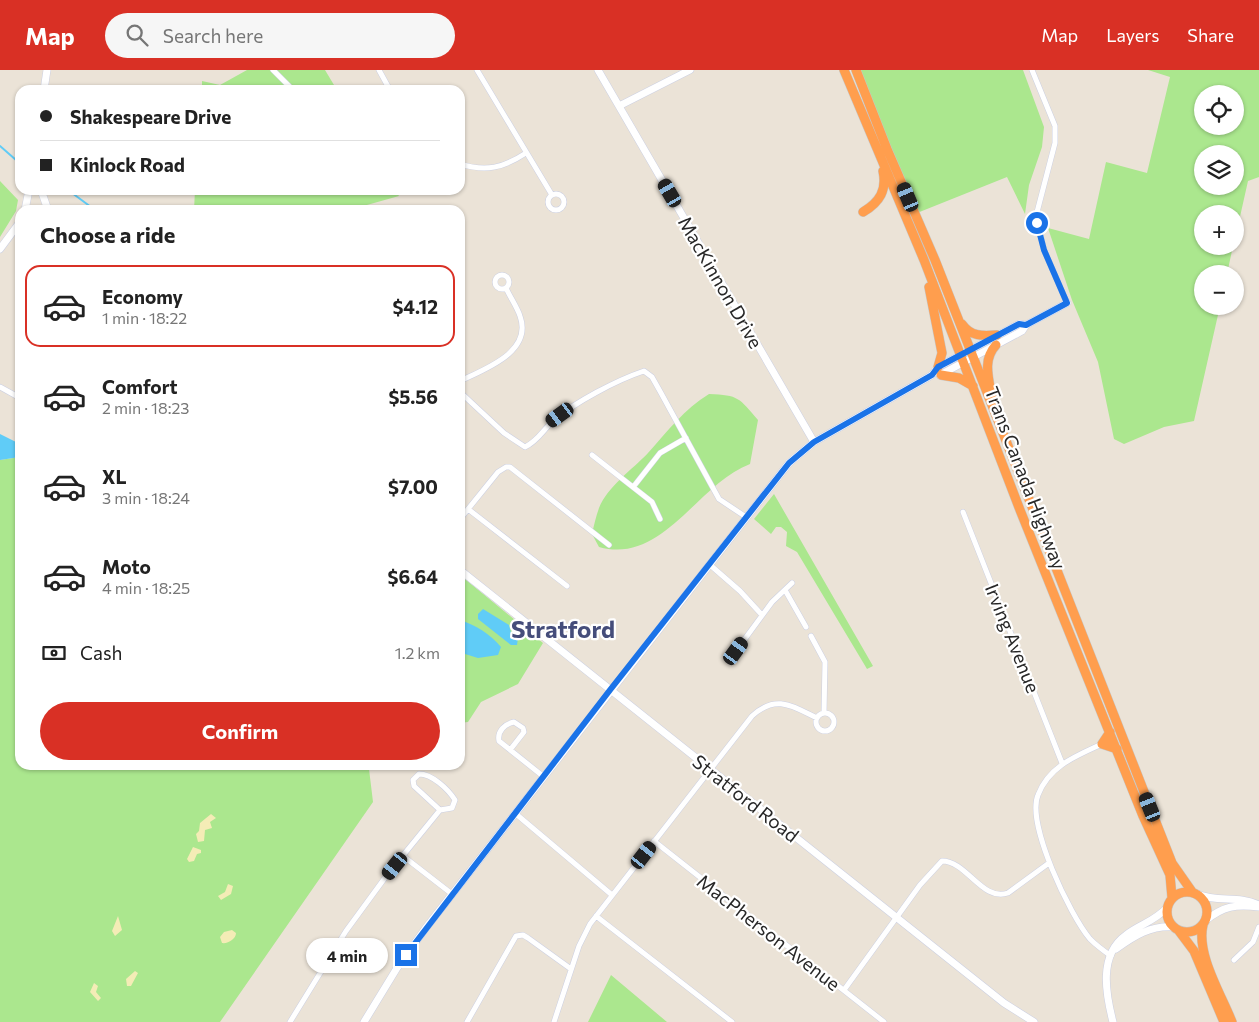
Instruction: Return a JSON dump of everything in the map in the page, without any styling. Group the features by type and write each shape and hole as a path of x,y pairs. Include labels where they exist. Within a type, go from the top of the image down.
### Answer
{"highway":[{"name":"Trans Canada Highway","path":"844,70 924,260 966,356 994,413 1172,862 1195,894"},
{"name":"Trans Canada Highway","path":"856,70 956,315 973,387 1020,510 1118,749 1143,816 1170,875 1170,902"},
{"path":"864,212 879,201 884,191 885,180 880,153"},
{"path":"924,260 942,353 937,372 959,378 973,387"},
{"path":"956,315 967,330 974,334 997,340 988,358 987,365 994,413"},
{"path":"1110,732 1102,744 1118,749"},
{"path":"1224,1022 1194,951 1168,918 1170,902 1182,892 1195,894 1207,909 1200,938 1203,954 1232,1022"},
{"path":"1177,929 1192,931 1204,923"}],"street":[{"path":"45,85 47,70"},
{"path":"273,70 288,85"},
{"path":"379,70 387,85"},
{"path":"477,70 552,194"},
{"name":"MacKinnon Drive","path":"598,70 814,442"},
{"path":"619,106 690,70"},
{"path":"364,1022 396,968 452,894 789,463 814,442 966,356 997,340 1022,331 1026,325 1067,303 1044,250 1036,216 1055,143 1056,126 1032,70"},
{"path":"465,165 478,169 496,168 512,163 526,153"},
{"path":"0,249 15,229"},
{"path":"465,378 504,358 517,346 522,335 521,316 506,288"},
{"path":"465,397 517,444 525,447 530,445 552,422 569,409 627,377 644,371 652,377 719,499 746,517"},
{"path":"0,387 15,395"},
{"path":"634,486 660,453 686,438"},
{"path":"592,455 652,502 660,518"},
{"path":"465,513 501,469 510,468 609,545"},
{"path":"468,509 567,586"},
{"name":"Irving Avenue","path":"963,512 1062,764"},
{"path":"709,564 740,591 762,615"},
{"name":"Stratford Road","path":"465,574 709,770 898,916 1004,1003 1033,1022"},
{"path":"736,651 762,615 792,583"},
{"path":"785,590 806,628"},
{"path":"811,636 825,662 824,713"},
{"path":"554,1022 584,934 709,770 759,709 768,704 780,703 791,705 817,718"},
{"path":"817,718 824,713"},
{"path":"817,718 819,729 829,730 833,725 833,719 824,713"},
{"path":"510,750 524,732 523,728 514,722 505,725 498,737 499,741 510,750 544,777"},
{"path":"1102,744 1062,764 1044,784 1035,803 1038,828 1049,863 1081,926 1091,939 1112,953"},
{"path":"290,1022 346,931 402,856 440,810 452,808 455,800 430,776 419,774 414,780 414,786 440,810"},
{"path":"516,814 612,895"},
{"name":"MacPherson Avenue","path":"654,842 884,1022"},
{"path":"402,856 452,894"},
{"path":"844,990 930,872 942,861 953,863 990,892 1001,896 1049,863"},
{"path":"1195,894 1215,900 1239,898 1259,906"},
{"path":"1113,1022 1106,982 1112,953 1121,938 1151,922 1170,902"},
{"path":"1204,923 1229,906 1239,904 1259,906"},
{"path":"596,916 732,1022"},
{"path":"1112,953 1140,933 1159,927 1177,929"},
{"path":"1234,960 1253,942 1259,927"},
{"path":"467,1022 516,936 523,935 528,938 571,969"}],"green space":[{"path":"247,70 325,70 334,85 220,85"},
{"path":"855,70 1023,70 1044,127 1042,147 1029,185 1025,214 1007,177 912,215"},
{"path":"1148,70 1259,70 1259,177 1248,181 1243,205 1194,205 1194,255 1231,255 1229,265 1194,265 1194,315 1218,315 1194,421 1164,427 1124,444 1114,439 1098,362 1072,300 1048,228 1089,239 1106,162 1147,173 1170,77"},
{"path":"202,81 220,85 202,85"},
{"path":"0,181 18,200 17,205 15,205 15,213 0,237"},
{"path":"195,195 399,196 367,205 194,205"},
{"path":"709,394 727,395 738,399 758,420 750,464 731,474 713,488 661,534 642,544 622,549 599,547 592,534 599,508 608,493 684,413"},
{"path":"15,458 15,770 369,770 373,802 220,1022 0,1022 0,460"},
{"path":"774,494 873,666 867,669 797,552 786,546 787,532 781,527 776,527 771,534 754,519"},
{"path":"465,579 543,643 518,684 481,702 468,722 465,722"},
{"path":"611,975 667,1022 588,1022"}],"sand":[{"path":"211,814 216,818 210,822 212,828 205,830 204,841 198,842 196,834 199,831 200,823"},
{"path":"193,847 201,850 201,853 197,854 194,861 189,862 187,859"},
{"path":"228,884 233,886 231,894 221,900 218,896 225,892"},
{"path":"118,916 122,930 115,936 112,931"},
{"path":"232,930 236,933 235,937 229,942 222,943 220,937 224,932"},
{"path":"135,971 138,973 131,986 127,986 126,979"},
{"path":"94,983 98,986 96,992 101,998 98,1001 90,992"}],"water":[{"path":"0,434 15,442 15,458 0,460"},
{"path":"483,609 509,625 511,633 518,638 517,645 511,645 478,619 478,614"},
{"path":"465,622 477,627 501,647 498,655 478,658 465,654"}],"waterway":[{"path":"0,146 15,159"},
{"path":"75,195 88,205"}],"district":[{"name":"Stratford","path":"563,628"}],"route":[{"path":"406,955 610,690 789,463 814,442 932,375 938,367 1019,324 1026,325 1067,303 1044,250 1037,223"}]}
